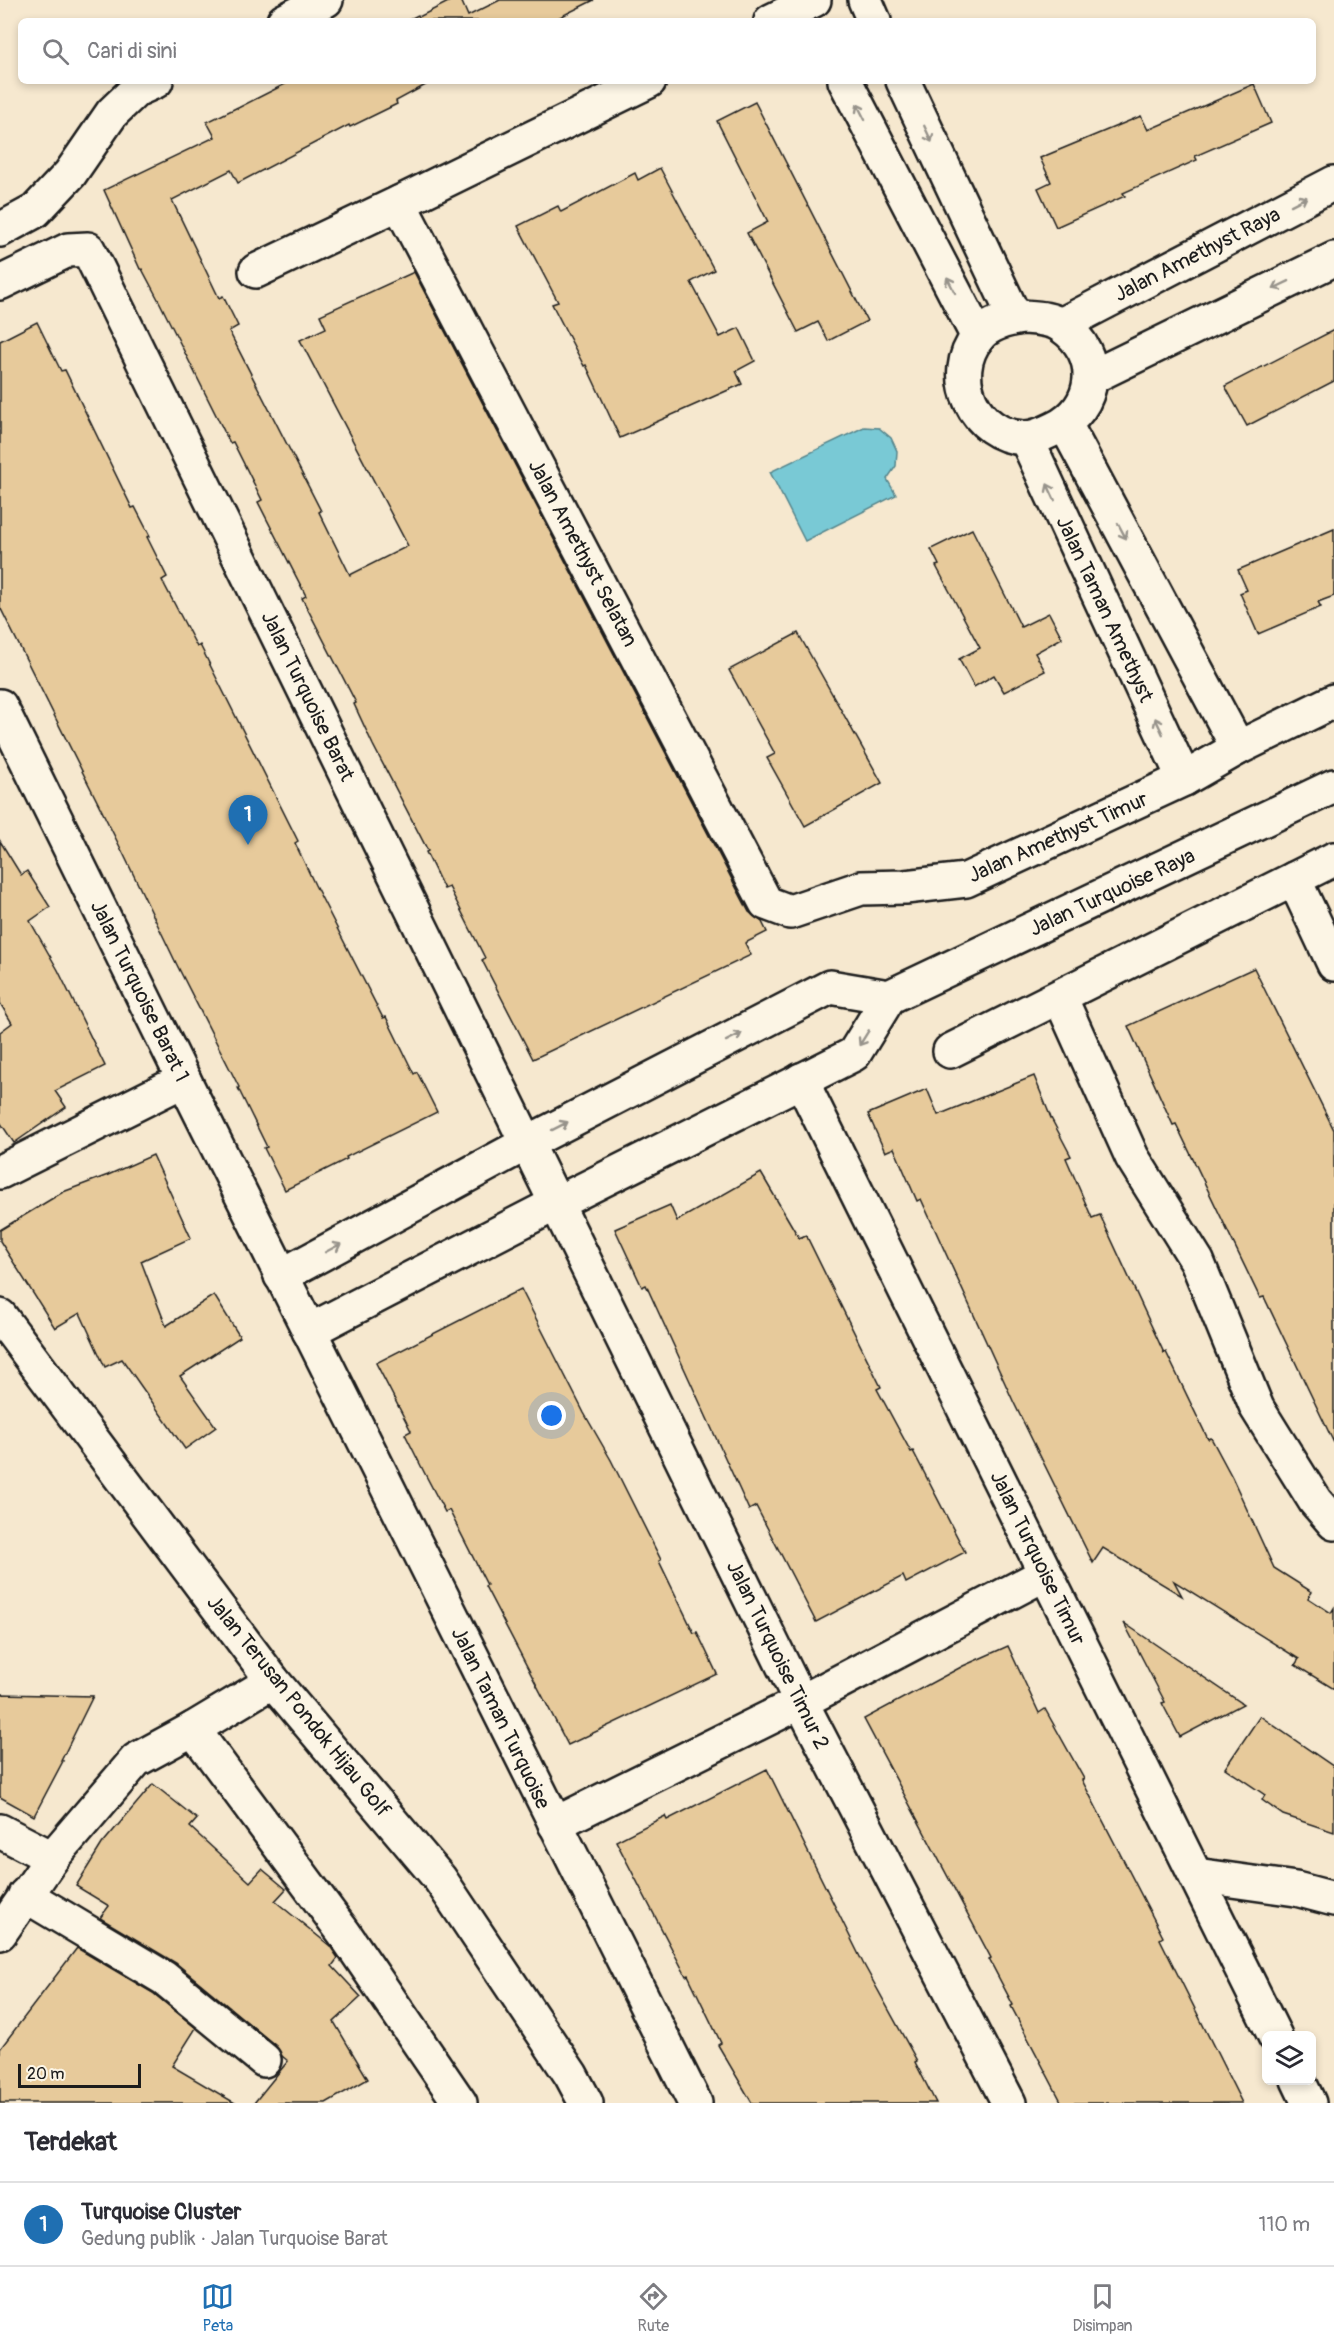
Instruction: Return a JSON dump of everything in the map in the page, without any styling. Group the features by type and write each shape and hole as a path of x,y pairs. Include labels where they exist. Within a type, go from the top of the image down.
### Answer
{"street":[{"path":"290,18 326,0"},
{"path":"865,0 873,18"},
{"path":"780,18 811,8"},
{"path":"0,230 35,211 70,174 112,113 136,90 149,84"},
{"path":"256,271 643,84"},
{"path":"847,84 978,337"},
{"path":"904,84 1015,318"},
{"name":"Jalan Amethyst Raya","path":"1061,325 1334,183"},
{"name":"Jalan Amethyst Selatan","path":"399,203 766,903"},
{"name":"Jalan Turquoise Barat","path":"0,283 68,250 88,249 557,1203"},
{"path":"1092,377 1334,259"},
{"path":"1015,318 1042,318 1061,325 1076,337 1086,354 1092,377 1088,393 1079,411 1065,424 1026,438 1007,435 989,426 975,409 965,390 964,372 978,337 993,325 1015,318"},
{"path":"1065,424 1238,747"},
{"name":"Jalan Taman Amethyst","path":"1026,438 1184,779"},
{"name":"Jalan Amethyst Timur","path":"766,903 790,912 861,888 905,887 966,880 1184,779 1238,747 1334,701"},
{"name":"Jalan Turquoise Barat 1","path":"0,706 309,1331"},
{"name":"Jalan Turquoise Raya","path":"889,997 1334,786"},
{"path":"950,1051 1334,859"},
{"path":"1294,879 1334,964"},
{"path":"281,1276 527,1143 830,987 889,997 854,1054 309,1331"},
{"path":"1060,997 1132,1158 1197,1261 1257,1408 1315,1502 1334,1523"},
{"path":"0,1172 184,1080"},
{"name":"Jalan Turquoise Timur","path":"801,1080 1273,2031"},
{"name":"Jalan Turquoise Timur 2","path":"557,1203 801,1702 1009,2103"},
{"name":"Jalan Terusan Pondok Hijau Golf","path":"0,1316 273,1681 440,1879 571,2075 586,2103"},
{"name":"Jalan Taman Turquoise","path":"309,1331 695,2103"},
{"path":"555,1824 801,1702 1045,1574"},
{"path":"0,1933 52,1858 136,1760 273,1681"},
{"path":"193,1729 344,1933 460,2103"},
{"path":"0,1831 52,1858"},
{"path":"1196,1875 1296,1889 1334,1899"},
{"path":"25,1895 164,1978 264,2060"},
{"path":"1300,2085 1309,2103"}],"water":[{"path":"864,427 879,428 891,438 897,451 896,466 887,479 896,495 805,541 770,472"}],"building":[{"path":"452,0 461,0 468,16 500,0 594,0 558,18 412,18 418,15 419,17"},
{"path":"285,84 427,84 396,101 397,104 350,127 349,125 238,183 231,170 172,200 219,298 223,296 238,326 229,331 321,511 319,512 350,575 408,546 300,340 326,328 320,315 414,272 749,912 762,922 767,932 745,943 751,955 533,1059 482,960 485,958 449,887 444,889 426,852 428,851 373,745 354,704 356,703 302,598 306,596 258,502 262,500 233,442 230,443 160,303 140,269 104,190 215,137 207,122"},
{"path":"1254,84 1271,123 1195,156 1197,160 1123,193 1125,196 1056,227 1038,188 1051,182 1040,158 1141,116 1148,130"},
{"path":"755,102 867,321 828,341 818,322 798,332 747,233 768,222 717,121"},
{"path":"660,168 714,270 691,282 720,337 739,328 755,361 736,371 742,384 620,438 586,365 584,366 552,304 558,302 518,226 558,206 561,212 635,173 638,180"},
{"path":"37,322 61,371 65,370 132,508 135,507 150,536 147,537 167,577 162,580 197,647 200,645 298,841 295,843 315,885 383,1018 386,1017 414,1074 417,1072 437,1112 285,1190 264,1148 267,1147 239,1087 0,607 0,341"},
{"path":"1334,330 1334,381 1247,426 1225,386"},
{"path":"972,529 1021,627 1049,613 1062,638 1035,653 1045,671 1004,692 994,675 974,687 959,659 980,648 936,566 939,565 931,549"},
{"path":"1334,529 1334,596 1318,602 1321,607 1258,634 1240,593 1247,590 1238,570"},
{"path":"798,633 882,783 805,826 767,758 775,754 729,670"},
{"path":"0,841 21,875 27,871 50,907 30,921 58,970 105,1066 55,1091 66,1107 14,1143 0,1122 0,1032 12,1023 0,1003"},
{"path":"1254,968 1334,1130 1334,1443 1264,1297 1260,1298 1176,1124 1173,1125 1128,1026"},
{"path":"1034,1076 1051,1118 1071,1156 1066,1158 1092,1218 1100,1215 1164,1353 1166,1352 1208,1439 1211,1438 1232,1477 1274,1568 1312,1592 1308,1598 1331,1613 1334,1608 1334,1689 1295,1665 1299,1659 1174,1581 1182,1596 1103,1548 1093,1563 1014,1403 921,1199 917,1201 894,1148 885,1152 868,1114 927,1089 938,1115"},
{"path":"153,1155 191,1238 141,1261 166,1326 214,1295 240,1337 180,1376 216,1427 185,1449 122,1359 105,1367 80,1313 55,1328 0,1241 0,1230 63,1192"},
{"path":"761,1173 799,1238 806,1235 881,1387 877,1389 911,1452 913,1451 965,1552 906,1583 903,1576 816,1622 756,1506 749,1510 646,1285 642,1287 615,1229 670,1205 677,1221"},
{"path":"521,1289 584,1413 611,1460 661,1560 659,1561 694,1633 697,1632 717,1674 568,1745 485,1586 487,1585 449,1510 445,1512 424,1472 405,1434 411,1431 376,1363"},
{"path":"1124,1623 1243,1704 1180,1737 1162,1703 1165,1702"},
{"path":"1008,1646 1039,1713 1045,1709 1084,1779 1082,1780 1163,1937 1160,1939 1242,2103 1062,2103 1011,2006 1013,2005 989,1959 991,1958 864,1719 963,1666"},
{"path":"0,1694 93,1696 34,1816 0,1797"},
{"path":"1260,1716 1334,1767 1334,1832 1283,1815 1262,1800 1265,1795 1225,1768"},
{"path":"767,1769 863,1963 917,2061 915,2062 936,2103 752,2103 718,2045 721,2043 688,1975 686,1976 616,1841 665,1816 667,1820"},
{"path":"153,1784 197,1819 190,1827 250,1882 262,1869 286,1889 275,1901 330,1946 338,1958 332,1966 361,1997 334,2022 368,2079 326,2103 254,2103 288,2061 276,2046 176,1963 100,1918 109,1906 76,1886 102,1844"},
{"path":"77,1948 153,1993 196,2028 172,2066 235,2103 0,2103 0,2049"}],"place":[{"name":"Turquoise Cluster","path":"248,845"}]}
